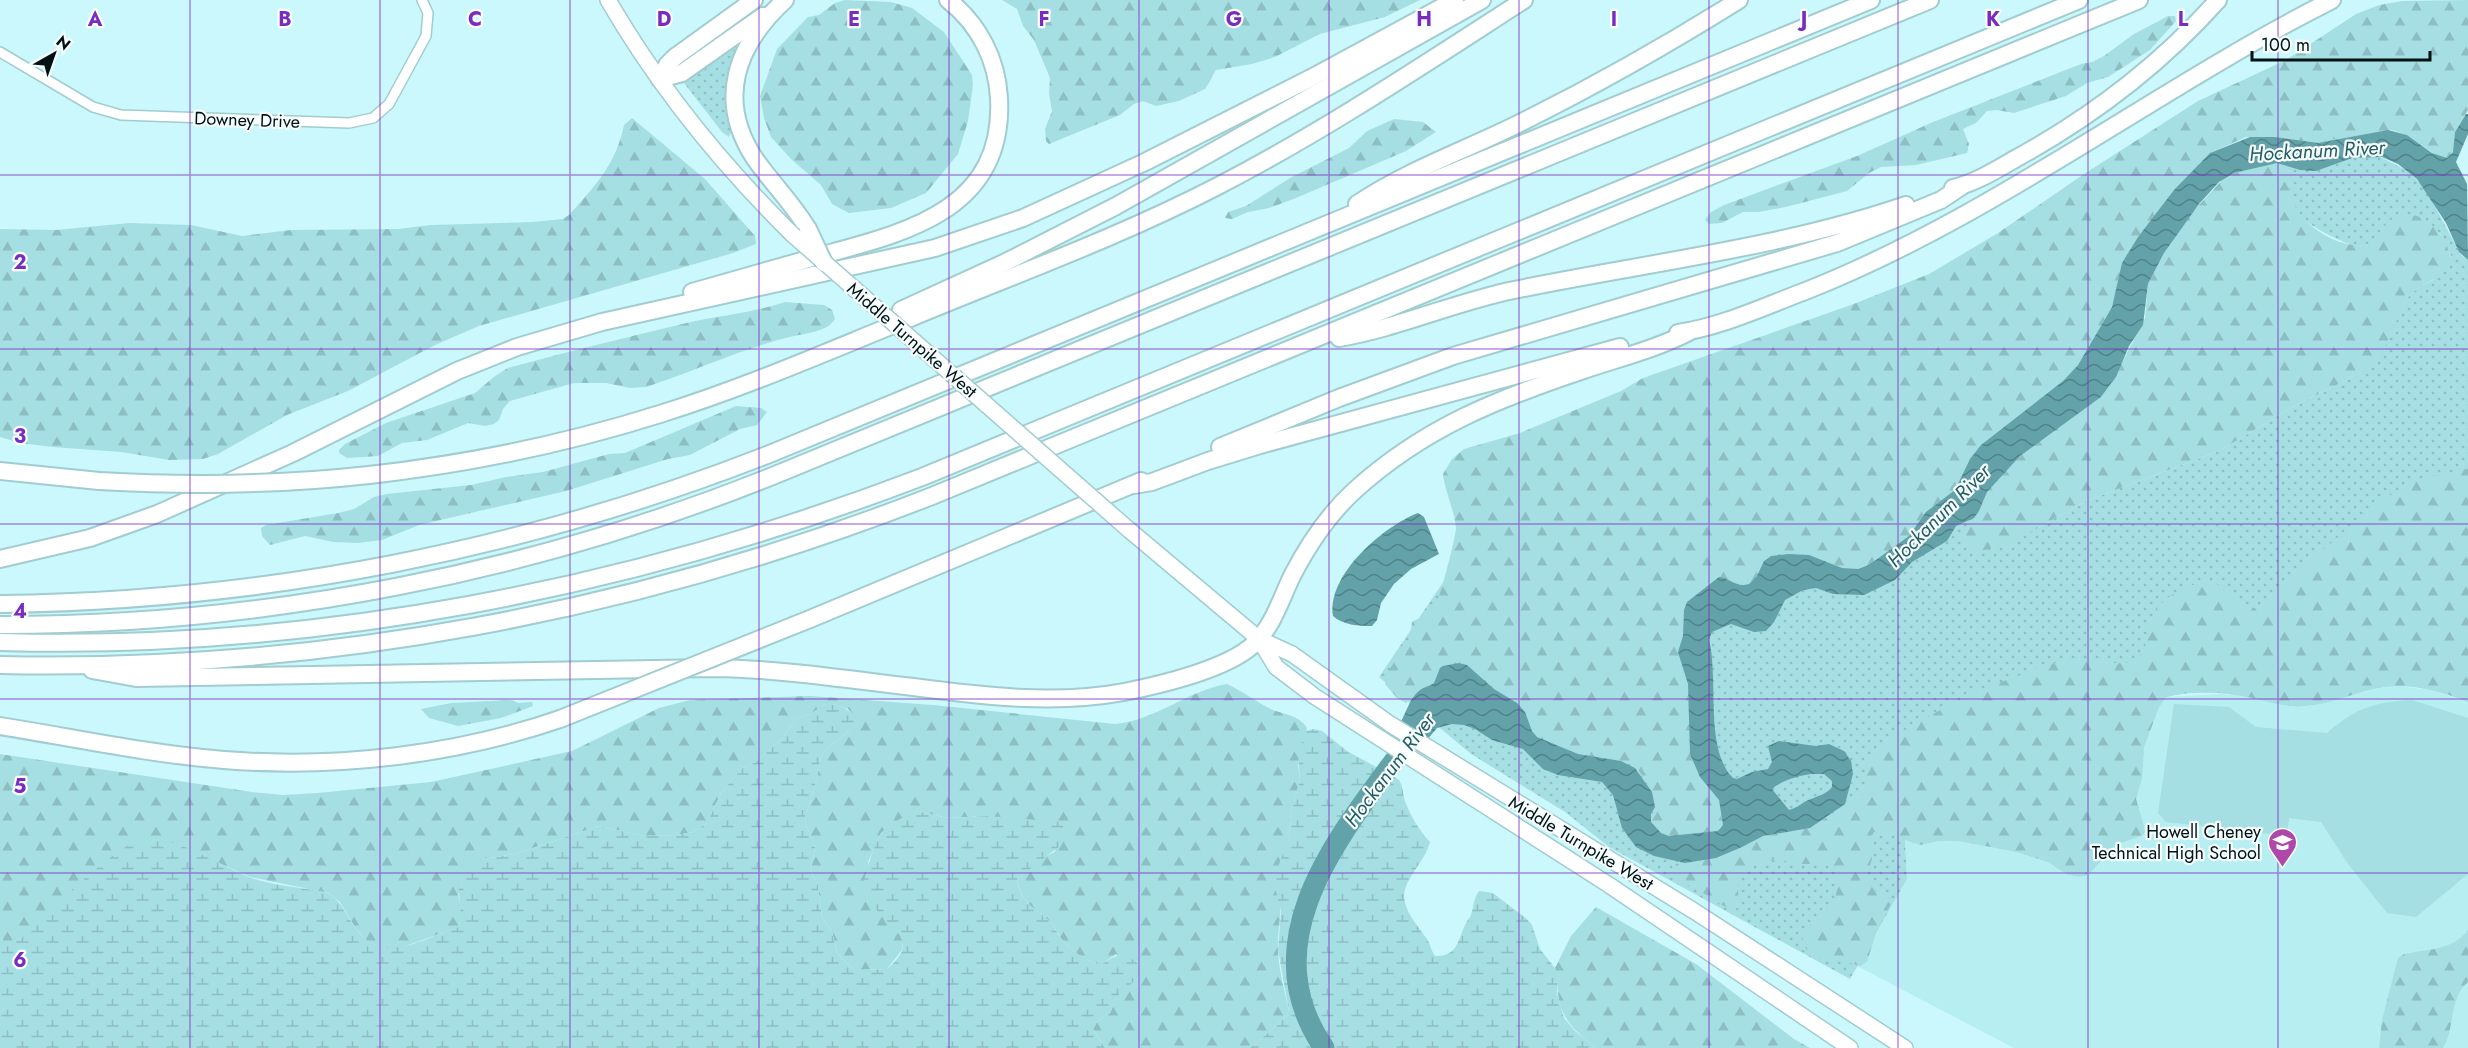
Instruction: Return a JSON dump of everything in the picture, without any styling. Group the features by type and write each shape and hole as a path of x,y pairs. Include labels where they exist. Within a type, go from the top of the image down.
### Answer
{"highway":[{"path":"660,79 667,65 675,57 754,0"},
{"path":"660,79 673,77 685,71 785,0"},
{"path":"785,0 764,21 746,49 735,82 734,109 739,130 749,150 800,231 824,263"},
{"path":"574,329 610,313 889,237 928,221 956,202 973,184 990,155 996,136 999,106 997,82 986,47 969,19 948,0"},
{"path":"0,559 90,538 157,514 293,453 478,361 517,346 574,329 906,255 960,241 1023,218 1106,182 1320,73 1455,0"},
{"path":"864,337 899,310 1006,262 1116,206 1482,0"},
{"path":"0,471 99,481 210,485 285,482 369,475 511,453 626,424 736,388 864,337 1135,225 1213,189 1317,132 1524,0"},
{"path":"1328,224 1390,183 1493,136 1596,84 1739,0"},
{"path":"0,603 154,597 319,578 446,554 579,520 752,461 1871,0"},
{"path":"0,625 70,624 171,618 249,610 340,596 497,564 671,513 780,473 1930,0"},
{"path":"0,642 87,643 189,639 268,633 359,622 546,590 759,535 922,477 2079,0"},
{"path":"0,665 76,665 248,657 348,646 521,617 651,588 761,557 885,515 2139,0"},
{"path":"76,665 110,675 136,678 623,668 746,669 803,673 982,696 1067,699 1126,692 1179,678 1234,657 1258,639 1272,619 1302,558 1322,527 1354,491 1392,460 1441,427 1472,412 1562,377 1662,344 1820,285 1889,255 1942,228 2265,37 2332,0"},
{"path":"1314,340 1370,331 1453,305 1510,291 1817,231 1876,215 1962,186 2023,155 2101,105 2163,55 2216,3"},
{"path":"0,726 195,757 301,762 367,758 440,749 510,734 560,719 810,619 1134,485 1175,465 1407,372 1502,341 1806,254 1926,207 1946,198 1962,186"},
{"path":"1134,485 1152,482 1260,445 1644,340 1689,332"}],"main road":[{"path":"608,0 660,79 719,156 800,231"},
{"name":"Middle Turnpike West","path":"824,263 1258,639 1292,654 1432,751 1726,932 1905,1048"},
{"name":"Middle Turnpike West","path":"1258,639 1272,662 1280,670 1850,1048"},
{"path":"1562,855 1574,838"}],"street":[{"name":"Downey Drive","path":"0,52 93,107 121,115 349,123 373,118 388,105 426,36 428,12 422,0"}],"shaded area":[{"name":"Howell Cheney Technical High School","path":"2399,686 2431,690 2468,702 2468,1048 2014,1048 1857,966 1907,879 1905,839 1920,845 1938,841 1959,841 2017,852 2048,862 2068,875 2080,877 2097,866 2109,850 2116,845 2143,835 2136,799 2142,778 2144,747 2159,707 2166,697 2221,694 2245,696 2293,706 2310,706 2382,687"}],"green space":[{"path":"845,0 891,2 912,8 944,32 972,75 973,85 968,121 958,154 926,193 891,208 849,213 832,204 821,185 791,159 771,137 764,118 760,96 777,49 808,17 819,15 835,3"},
{"path":"1002,0 1420,0 1385,17 1320,34 1275,57 1252,64 1216,70 1205,89 1179,101 1156,106 1143,101 1134,104 1120,115 1049,144 1046,141 1045,129 1052,111 1049,94 1050,78 1034,40 1023,26 1017,9"},
{"path":"2468,0 2468,110 2455,132 2451,156 2439,157 2407,135 2392,130 2318,143 2283,138 2246,137 2210,153 2174,190 2138,237 2122,263 2112,307 2078,365 2063,381 1981,445 1970,459 1955,490 1926,512 1909,536 1869,565 1858,569 1842,568 1809,555 1779,554 1764,561 1757,576 1748,585 1736,584 1719,577 1687,602 1684,610 1683,636 1678,648 1688,684 1690,754 1700,777 1719,800 1723,825 1718,831 1669,836 1661,833 1651,822 1654,804 1651,793 1636,768 1622,761 1573,753 1542,740 1531,730 1522,708 1459,663 1444,665 1434,683 1419,690 1406,703 1397,698 1385,684 1387,673 1410,639 1412,622 1430,613 1437,603 1456,532 1443,474 1452,459 1464,449 1520,433 1621,391 1643,378 1851,305 1929,274 1998,233 2084,174 2198,101 2286,60 2356,14 2379,5 2402,1"},
{"path":"2168,16 2175,16 2176,21 2150,50 2108,77 2087,83 2066,96 2014,113 1987,111 1976,123 1963,129 1969,144 1967,153 1916,165 1881,167 1869,173 1847,191 1786,207 1759,212 1743,212 1722,223 1709,224 1705,220 1711,212 1724,205 1857,156 1933,122 2081,64 2092,62 2134,34"},
{"path":"736,43 740,46 727,102 731,132 729,137 722,132 684,83 688,77"},
{"path":"2254,93 2408,171 2425,188 2461,255 2468,260 2468,702 2437,691 2405,686 2383,687 2305,706 2218,693 2186,693 2166,697 2159,707 2144,747 2142,778 2136,799 2144,827 2143,835 2116,845 2091,872 2080,877 2068,875 2048,862 2017,852 1959,841 1938,841 1920,845 1905,840 1907,879 1850,979 1609,847 1565,812 1471,754 1379,677 1465,550 1790,370","holes":["2240,107 2334,164 2289,166 2281,163 2290,171 2290,195 2293,204 2303,218 2335,238 2358,246 2373,241 2389,222 2440,233 2451,256 2433,280 2419,287 2407,298 2396,321 2359,374 2300,403 2219,451 2086,501 2036,529 2032,427"]},
{"path":"632,118 705,179 755,236 756,244 733,253 479,326 435,345 348,391 287,415 218,454 203,459 169,460 121,452 20,443 0,437 0,229 56,230 129,223 191,225 242,236 291,230 398,229 431,225 563,219 579,204 604,173 616,151 624,125"},
{"path":"1394,119 1423,122 1436,132 1406,151 1296,198 1232,219 1225,218 1228,212 1246,206 1290,178 1349,148 1367,131"},
{"path":"2281,163 2289,169 2289,187 2294,204 2309,224 2320,232 2343,243 2367,245 2394,218 2415,215 2433,226 2440,235 2450,254 2451,264 2440,276 2419,287 2407,298 2383,351 2359,374 2300,403 2219,451 2086,501 2011,543 1977,552 1960,541 1960,537 1979,511 1987,492 2002,473 2033,445 2101,397 2111,384 2145,318 2148,284 2164,253 2189,216 2223,179 2234,173"},
{"path":"785,302 824,305 832,310 835,319 827,327 811,333 756,347 646,387 630,388 606,383 574,383 510,401 503,409 499,420 494,424 485,426 468,423 427,440 402,443 378,456 347,458 339,453 345,444 386,423 475,393 508,368 695,321"},
{"path":"736,406 761,408 767,412 757,425 740,429 690,455 668,459 566,491 419,525 382,540 358,543 333,542 305,536 270,545 262,536 261,528 266,525 354,509 374,497 387,494 471,485 543,472 609,454 625,453"},
{"path":"2468,468 2468,702 2437,691 2405,686 2383,687 2305,706 2218,693 2186,693 2166,697 2159,707 2144,747 2142,778 2136,799 2145,831 2143,835 2111,848 2084,876 2068,875 2048,862 2017,852 1959,841 1938,841 1920,845 1894,833 1874,832 1871,841 1872,860 1867,877 1872,887 1887,897 1891,904 1877,930 1867,962 1860,966 1844,961 1829,962 1811,953 1802,945 1809,927 1830,907 1835,898 1837,886 1835,871 1825,864 1799,864 1775,859 1746,867 1739,880 1739,901 1736,909 1721,905 1673,877 1676,864 1716,858 1763,836 1810,828 1863,794 1868,783 1864,759 1920,721 1979,691 2055,663 2087,659 2112,663 2131,662 2144,650 2154,613 2173,594 2182,589 2200,583 2217,584 2247,612 2255,608 2270,598 2354,524 2392,494 2414,481"},
{"path":"1227,684 1269,708 1295,717 1307,728 1298,764 1300,780 1291,813 1289,839 1275,887 1280,903 1279,959 1289,1012 1250,1048 1105,1048 1093,1029 1097,1022 1110,1013 1120,991 1140,977 1116,954 1102,964 1079,955 1064,942 1047,919 1026,902 1017,879 1041,859 1056,851 988,816 948,818 916,811 881,833 868,862 876,908 894,925 903,941 902,950 887,969 854,970 837,953 832,931 822,918 818,886 811,871 815,847 806,826 805,817 815,787 821,757 825,750 850,730 854,715 848,709 833,704 825,704 811,714 796,719 782,738 756,762 741,769 721,793 707,823 693,832 644,836 599,826 515,854 483,859 458,894 462,911 459,927 397,949 382,948 367,941 356,929 340,902 328,893 250,877 157,840 101,866 21,939 5,943 0,937 0,754 283,795 431,782 572,751 659,708 690,700 811,696 933,705 1115,724 1144,717 1198,693"},
{"path":"512,700 518,703 532,702 533,706 501,718 458,726 429,718 421,709 451,703"},
{"path":"2412,700 2468,718 2468,874 2416,917 2387,913 2348,864 2321,822 2289,818 2287,836 2166,822 2158,813 2174,704 2229,707 2256,727 2327,733 2347,718 2366,708 2387,702"},
{"path":"825,704 837,705 848,710 854,715 855,723 850,730 825,750 821,757 815,787 805,817 806,826 815,847 811,871 818,886 822,918 832,931 837,953 854,970 887,969 902,950 903,943 900,936 875,908 863,887 878,839 886,828 897,821 916,811 948,818 988,816 1061,822 1064,829 1061,845 1017,879 1026,901 1053,925 1059,936 1073,951 1090,961 1102,964 1114,957 1124,955 1133,959 1143,969 1140,977 1120,992 1110,1013 1097,1022 1093,1029 1105,1048 0,1048 0,937 5,942 21,939 80,883 132,843 143,839 169,842 256,879 327,893 338,901 356,929 367,940 379,946 392,948 405,946 459,927 458,878 469,866 483,859 515,854 599,826 644,836 693,832 707,823 721,793 741,769 756,762 782,738 796,719 811,714"},
{"path":"1314,729 1322,731 1347,751 1400,782 1410,812 1430,842 1407,884 1404,899 1409,913 1427,939 1435,956 1448,954 1456,946 1471,915 1479,891 1493,893 1532,925 1540,949 1555,968 1558,976 1557,993 1564,1018 1575,1031 1596,1048 1250,1048 1289,1012 1278,950 1281,911 1273,879 1289,839 1291,813 1300,780 1298,755 1306,731"},
{"path":"1596,907 1696,964 1794,1039 1810,1048 1596,1048 1575,1030 1565,1017 1559,1001 1555,968 1571,936"},
{"path":"2468,930 2468,982 2458,996 2443,1048 2379,1048 2382,1020 2398,958 2404,954 2447,946 2462,937"}],"water":[{"path":"2468,114 2468,134 2456,162 2467,184 2468,260 2459,252 2446,223 2417,179 2398,164 2382,157 2352,158 2316,171 2300,170 2277,163 2234,173 2219,182 2199,204 2164,253 2148,284 2143,325 2129,346 2116,377 2101,397 2020,456 1987,492 1974,518 1956,526 1947,541 1912,562 1895,580 1864,595 1833,594 1816,588 1803,590 1785,600 1774,622 1766,631 1754,632 1731,624 1712,632 1709,640 1712,656 1715,732 1718,750 1733,778 1737,779 1752,772 1768,769 1772,762 1768,746 1779,741 1816,746 1829,744 1844,751 1851,761 1853,774 1845,804 1810,828 1763,836 1716,858 1685,863 1654,856 1636,847 1622,828 1613,795 1602,782 1558,775 1543,769 1523,749 1492,740 1464,725 1452,724 1437,728 1426,741 1397,728 1413,698 1420,690 1434,683 1440,668 1459,663 1467,665 1494,689 1517,703 1525,712 1532,731 1537,737 1578,754 1621,761 1635,768 1652,792 1655,807 1651,814 1651,822 1661,833 1669,836 1718,831 1723,825 1719,800 1700,777 1690,754 1688,684 1678,652 1683,636 1684,610 1687,602 1719,577 1740,585 1749,584 1757,576 1764,561 1771,556 1809,555 1842,568 1858,569 1869,565 1909,536 1926,512 1955,490 1970,459 1981,445 2063,381 2078,365 2112,307 2122,263 2138,237 2174,190 2210,153 2250,137 2275,137 2318,143 2388,130 2407,135 2432,153 2447,158 2453,152 2455,132","holes":["1824,774 1832,781 1832,787 1789,810 1772,789 1796,777"]},
{"path":"1418,513 1424,517 1439,554 1411,569 1394,584 1381,603 1377,620 1372,626 1351,624 1333,616 1334,600 1339,584 1348,568 1375,540 1404,519"}],"waterway":[{"name":"Hockanum River","path":"1324,1048 1303,1005 1296,964 1301,922 1316,882 1337,843 1414,734"}],"place":[{"name":"Howell Cheney Technical High School","path":"2282,868"}]}
